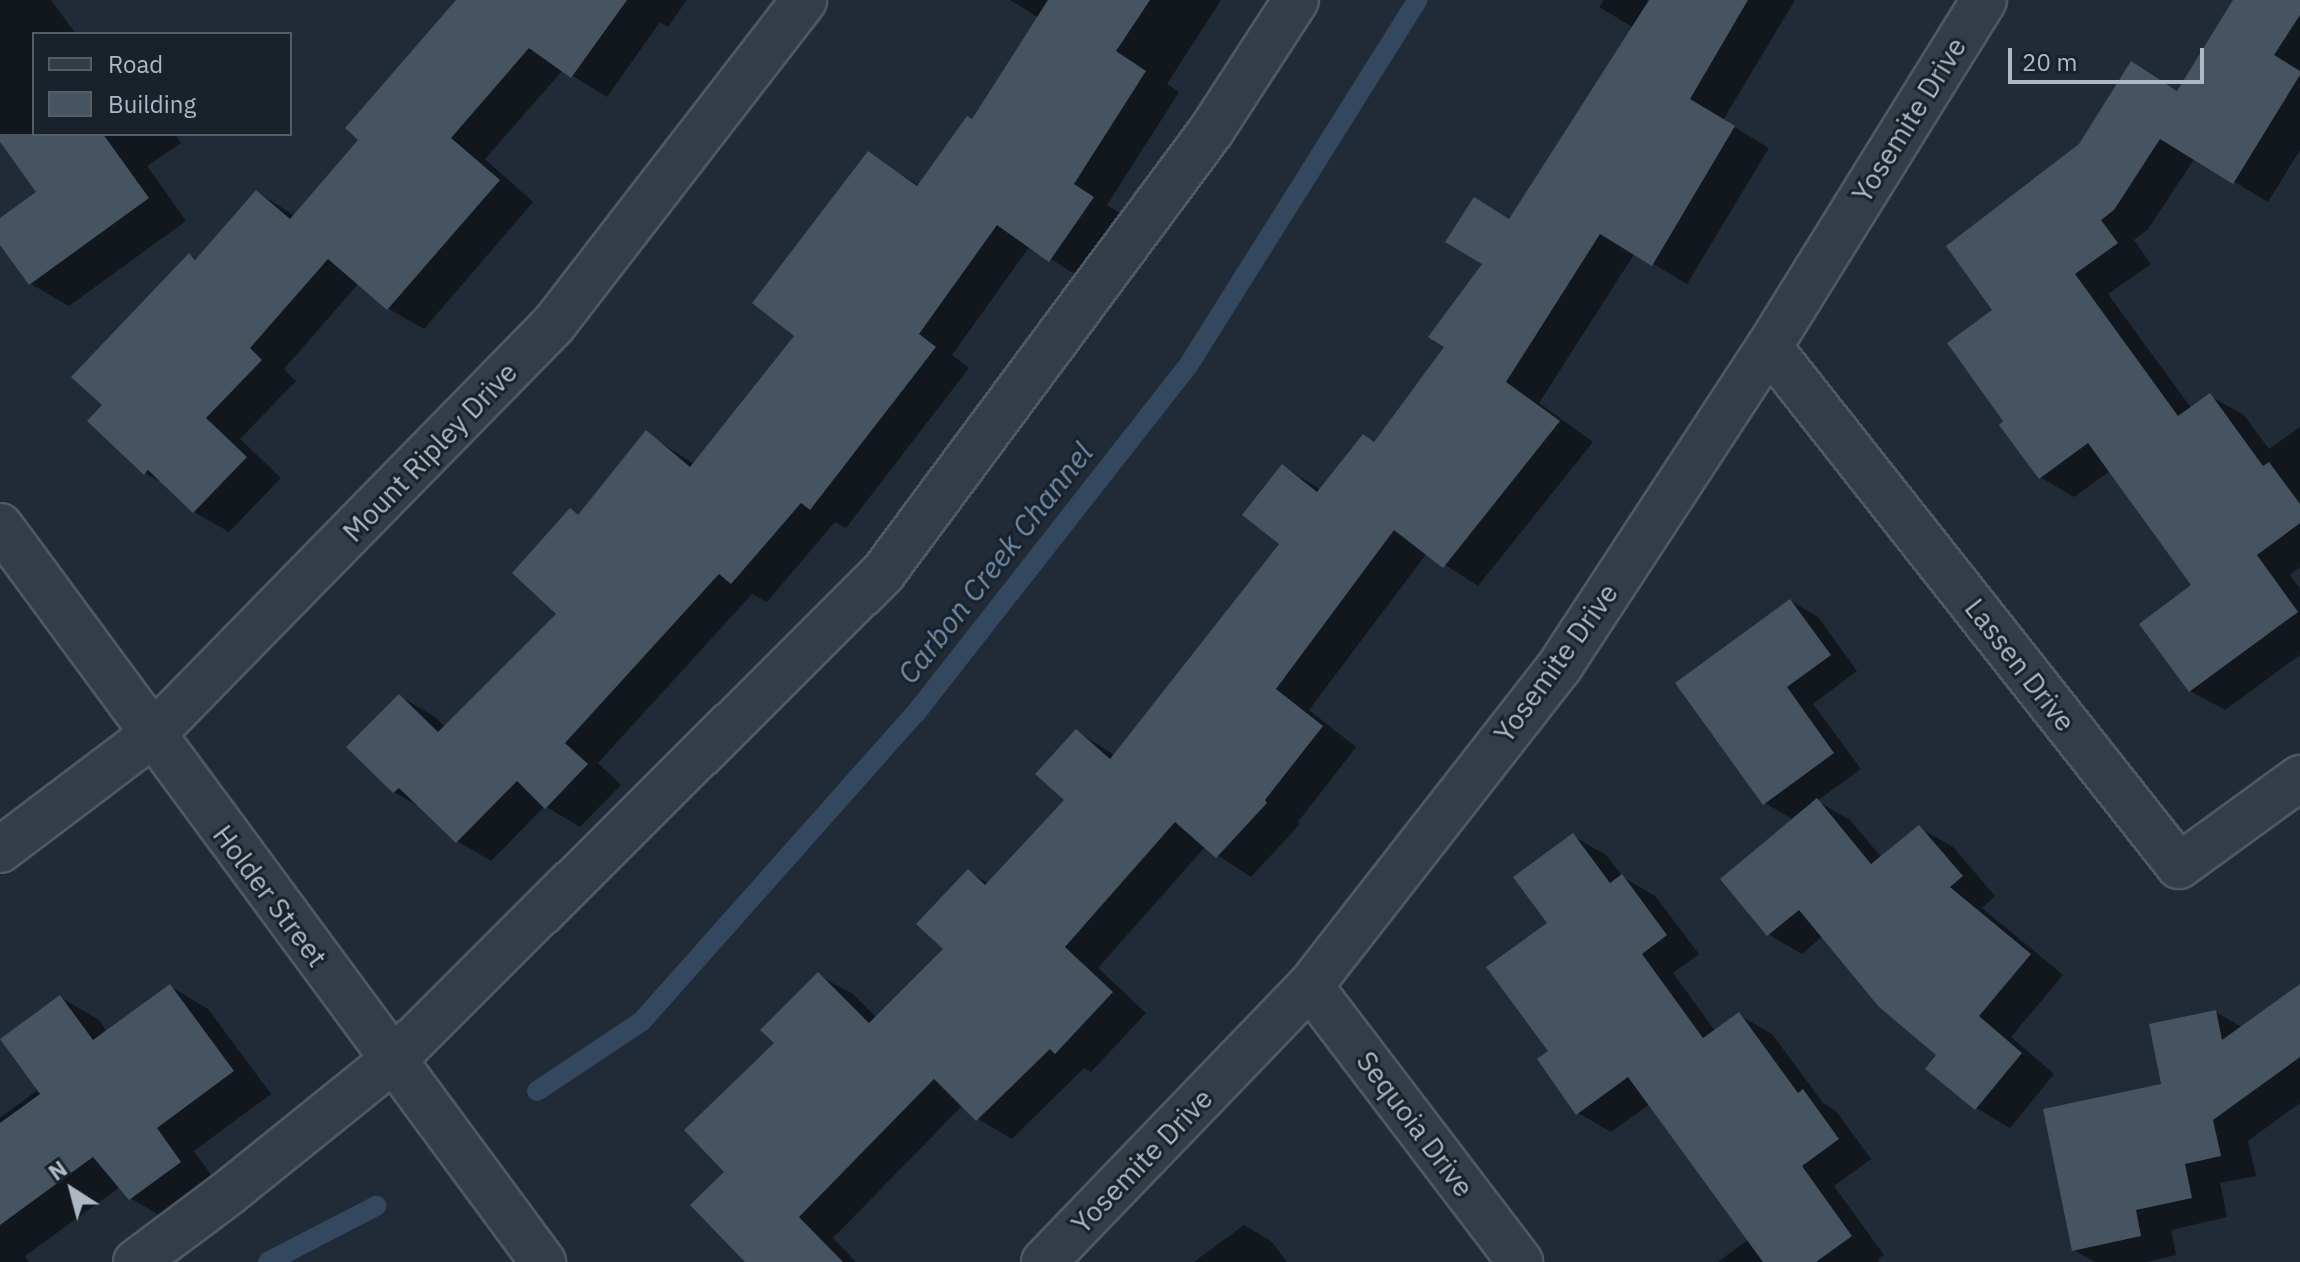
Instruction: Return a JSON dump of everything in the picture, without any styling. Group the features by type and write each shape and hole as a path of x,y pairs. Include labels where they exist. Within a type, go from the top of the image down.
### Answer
{"street":[{"name":"Mount Ripley Drive","path":"0,850 151,736 554,324 804,0"},
{"path":"136,1262 392,1061 883,573 1211,131 1296,0"},
{"name":"Yosemite Drive","path":"1044,1262 1310,986 1560,666 1769,347 1984,0"},
{"name":"Lassen Drive","path":"1769,347 2179,866 2300,778"},
{"name":"Holder Street","path":"0,526 151,736 543,1262"},
{"name":"Sequoia Drive","path":"1310,986 1520,1262"}],"building":[{"path":"456,0 627,0 571,78 529,48 451,138 500,180 387,310 328,259 250,348 262,360 206,418 247,457 193,513 148,470 144,475 87,421 102,405 71,377 189,253 195,260 256,190 290,219 358,140 345,128"},
{"path":"1048,0 1150,0 1116,51 1146,71 1074,184 1094,197 1049,262 997,225 919,334 936,347 810,510 801,503 731,584 719,574 565,743 588,764 545,809 517,781 456,843 399,788 393,793 346,747 399,694 438,732 556,614 512,573 570,508 578,515 646,430 690,467 794,336 752,303 868,151 917,186 967,116 972,119"},
{"path":"1649,0 1748,0 1690,99 1735,126 1652,266 1600,234 1506,382 1560,421 1443,568 1394,530 1276,689 1323,726 1265,800 1267,803 1216,858 1175,822 1065,947 1113,992 1055,1054 1050,1049 976,1121 934,1079 799,1217 843,1262 745,1262 690,1205 724,1172 684,1130 774,1043 760,1030 818,972 869,1023 943,949 916,924 968,869 985,885 1064,800 1035,774 1076,729 1110,759 1279,544 1242,515 1282,464 1317,492 1363,434 1374,442 1444,347 1428,337 1482,264 1445,242 1474,197 1509,219"},
{"path":"2233,0 2300,0 2300,15 2274,55 2300,71 2300,75 2233,184 2160,139 2114,210 2101,220 2118,243 2075,274 2178,416 2210,393 2263,466 2269,462 2300,504 2300,523 2257,555 2298,612 2189,692 2139,624 2191,585 2088,443 2039,479 1999,425 2003,421 1947,343 1992,310 1946,246 2079,144 2131,61 2177,91"},
{"path":"0,134 104,136 149,198 29,285 0,245 0,218 36,192 0,142"},
{"path":"1790,599 1831,655 1787,687 1834,753 1763,805 1675,683"},
{"path":"1817,798 1871,864 1919,825 1963,876 1950,887 2031,954 1979,1016 2022,1053 1975,1110 1925,1069 1936,1055 1879,1007 1799,910 1767,936 1720,879"},
{"path":"1573,833 1610,883 1622,874 1667,935 1642,954 1703,1038 1739,1012 1798,1093 1803,1089 1839,1139 1802,1166 1852,1236 1816,1262 1763,1262 1628,1077 1576,1115 1537,1059 1548,1051 1486,967 1547,923 1513,877"},
{"path":"170,984 234,1071 157,1128 181,1162 129,1200 93,1157 0,1225 0,1123 40,1094 0,1039 60,995 93,1040"},
{"path":"2300,984 2300,1057 2213,1120 2221,1156 2185,1164 2192,1198 2136,1210 2141,1236 2072,1251 2043,1109 2161,1084 2149,1024 2216,1010 2222,1040"}],"waterway":[{"name":"Carbon Creek Channel","path":"537,1091 642,1021 915,714 1188,366 1418,0"},
{"name":"Carbon Creek Channel","path":"268,1262 376,1206"}]}
